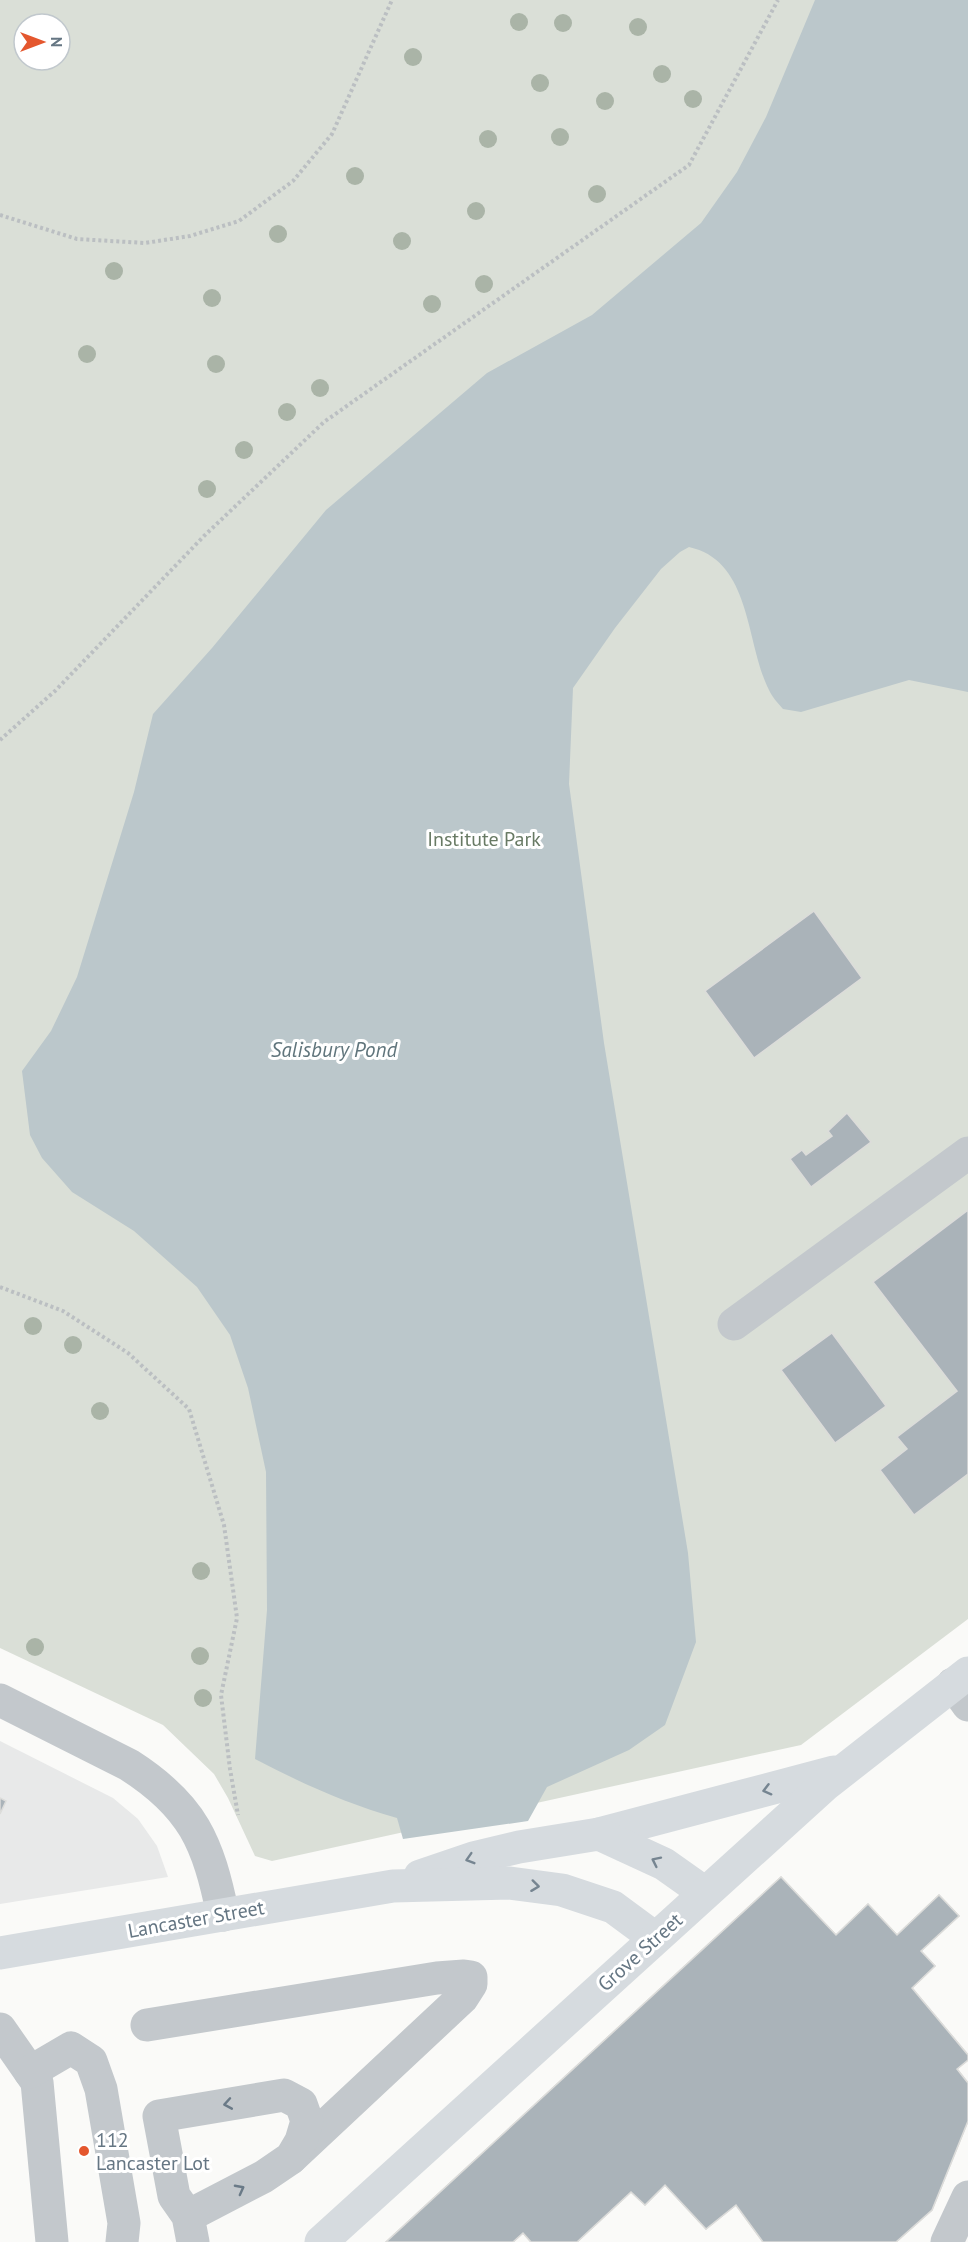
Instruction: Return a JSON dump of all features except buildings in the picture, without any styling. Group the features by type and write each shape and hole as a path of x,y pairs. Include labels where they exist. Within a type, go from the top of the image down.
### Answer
{"main road":[{"name":"Grove Street","path":"321,2242 655,1938 844,1770 963,1687"},
{"name":"Lancaster Street","path":"393,1886 472,1858 519,1847 599,1834 844,1770"},
{"path":"599,1834 664,1864 705,1893"},
{"name":"Lancaster Street","path":"0,1953 393,1886 510,1883 562,1890 613,1907 655,1938"}],"street":[{"path":"734,1324 968,1153"},
{"path":"0,1700 129,1766 148,1778 175,1802 196,1829 210,1858 223,1915"},
{"path":"147,2025 437,1978 471,1977 471,1984 462,1998 291,2158 190,2229 174,2196 159,2116 284,2095 301,2104 307,2121 302,2141 291,2158"},
{"path":"0,2029 37,2082 52,2242"},
{"path":"30,2072 71,2048 91,2061 101,2089 124,2223 122,2242"},
{"path":"947,2242 968,2197"}],"path":[{"path":"0,215 77,239 145,243 190,236 240,220 293,181 333,134 393,0"},
{"path":"0,741 55,691 204,536 324,422 689,165 778,0"},
{"path":"0,1287 63,1311 128,1353 189,1409 224,1525 237,1618 221,1695 238,1815"}],"shaded area":[{"path":"0,1741 113,1798 138,1819 157,1846 168,1877 0,1904"}],"green space":[{"name":"Institute Park","path":"0,0 968,0 968,1619 801,1745 272,1861 255,1856 214,1774 163,1725 0,1648"}],"water":[{"name":"Salisbury Pond","path":"815,0 968,0 968,692 909,680 801,712 783,709 770,693 761,671 744,606 736,586 725,568 710,555 689,547 661,569 615,628 573,688 569,784 604,1043 688,1553 696,1642 665,1725 629,1750 547,1787 528,1821 403,1839 397,1818 324,1792 255,1759 267,1610 266,1472 248,1388 230,1335 197,1287 134,1231 72,1192 42,1158 30,1135 22,1071 51,1031 77,977 134,792 153,714 212,648 326,510 487,373 592,315 701,223 737,172 766,117"}],"place":[{"name":"112 Lancaster Lot","path":"84,2151"}]}
